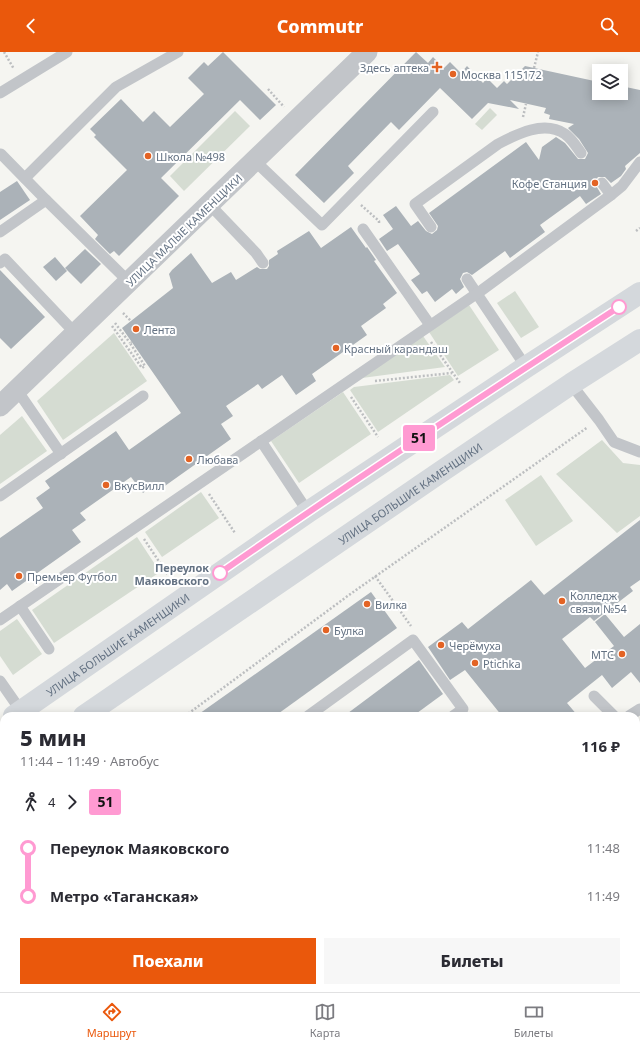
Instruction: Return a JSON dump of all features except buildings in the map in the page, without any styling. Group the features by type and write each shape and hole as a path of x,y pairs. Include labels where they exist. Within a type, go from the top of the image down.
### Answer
{"main road":[{"name":"УЛИЦА БОЛЬШИЕ КАМЕНЩИКИ","path":"20,712 308,512 640,293"},
{"name":"УЛИЦА БОЛЬШИЕ КАМЕНЩИКИ","path":"90,712 442,471 571,384 640,340"}],"street":[{"name":"УЛИЦА МАЛЫЕ КАМЕНЩИКИ","path":"0,406 367,52"}],"lane":[{"path":"0,93 67,52"},
{"path":"25,178 116,87 178,52"},
{"path":"255,161 322,225 434,112"},
{"path":"431,227 415,204 498,144 510,138 530,130 552,129 566,135 581,153"},
{"path":"1,154 129,282"},
{"path":"0,620 477,293 611,195 622,186 640,162"},
{"path":"602,183 611,195"},
{"path":"0,232 46,200"},
{"path":"210,205 264,263"},
{"path":"363,229 427,328"},
{"path":"0,263 5,259 76,334"},
{"path":"467,278 526,367"},
{"path":"571,384 614,442 640,452"},
{"path":"17,390 61,454"},
{"path":"0,496 144,396"},
{"path":"260,441 308,512"},
{"path":"20,606 49,649"},
{"path":"314,712 413,640 463,709 459,712"},
{"path":"0,681 11,712"},
{"path":"594,696 610,712"}],"path":[{"path":"534,68 538,52"},
{"path":"268,90 284,107"},
{"path":"636,231 640,228"},
{"path":"127,317 130,321"},
{"path":"111,324 142,368 145,366 131,342 114,321"},
{"path":"427,328 452,373 460,384"},
{"path":"374,382 452,373"},
{"path":"343,385 378,437"},
{"path":"190,712 375,576 599,420"},
{"path":"201,482 235,533"},
{"path":"136,527 168,575"},
{"path":"375,576 411,627 413,640"}],"shaded area":[{"path":"490,108 497,115 482,130 475,124"},
{"path":"235,111 250,126 184,191 170,176"},
{"path":"515,291 539,327 521,338 497,303"},
{"path":"469,305 499,350 458,376 429,332"},
{"path":"114,333 147,381 63,440 37,401"},
{"path":"423,336 445,367 362,378"},
{"path":"450,375 454,380 378,432 350,390 354,387"},
{"path":"343,392 371,434 299,483 271,441"},
{"path":"22,416 47,451 0,484 0,435"},
{"path":"602,440 623,463 640,465 640,516 617,533 556,474"},
{"path":"541,475 573,521 536,546 505,500"},
{"path":"201,492 219,518 162,557 145,532"},
{"path":"137,537 160,572 54,643 32,610"},
{"path":"17,619 42,654 13,675 0,656 0,631"}],"bus line":[{"name":"51","path":"220,573 321,503 619,307"}],"place":[{"name":"Здесь аптека","path":"437,67"},
{"name":"Москва 115172","path":"453,74"},
{"name":"Школа №498","path":"148,156"},
{"name":"Кофе Станция","path":"595,183"},
{"name":"Лента","path":"136,329"},
{"name":"Красный карандаш","path":"336,348"},
{"name":"Любава","path":"189,459"},
{"name":"ВкусВилл","path":"106,485"},
{"name":"Переулок Маяковского","path":"220,573"},
{"name":"Премьер Футбол","path":"19,576"},
{"name":"Колледж связи №54","path":"562,601"},
{"name":"Вилка","path":"367,604"},
{"name":"Булка","path":"326,630"},
{"name":"Черёмуха","path":"441,645"},
{"name":"МТС","path":"622,654"},
{"name":"Ptichka","path":"475,663"}]}
